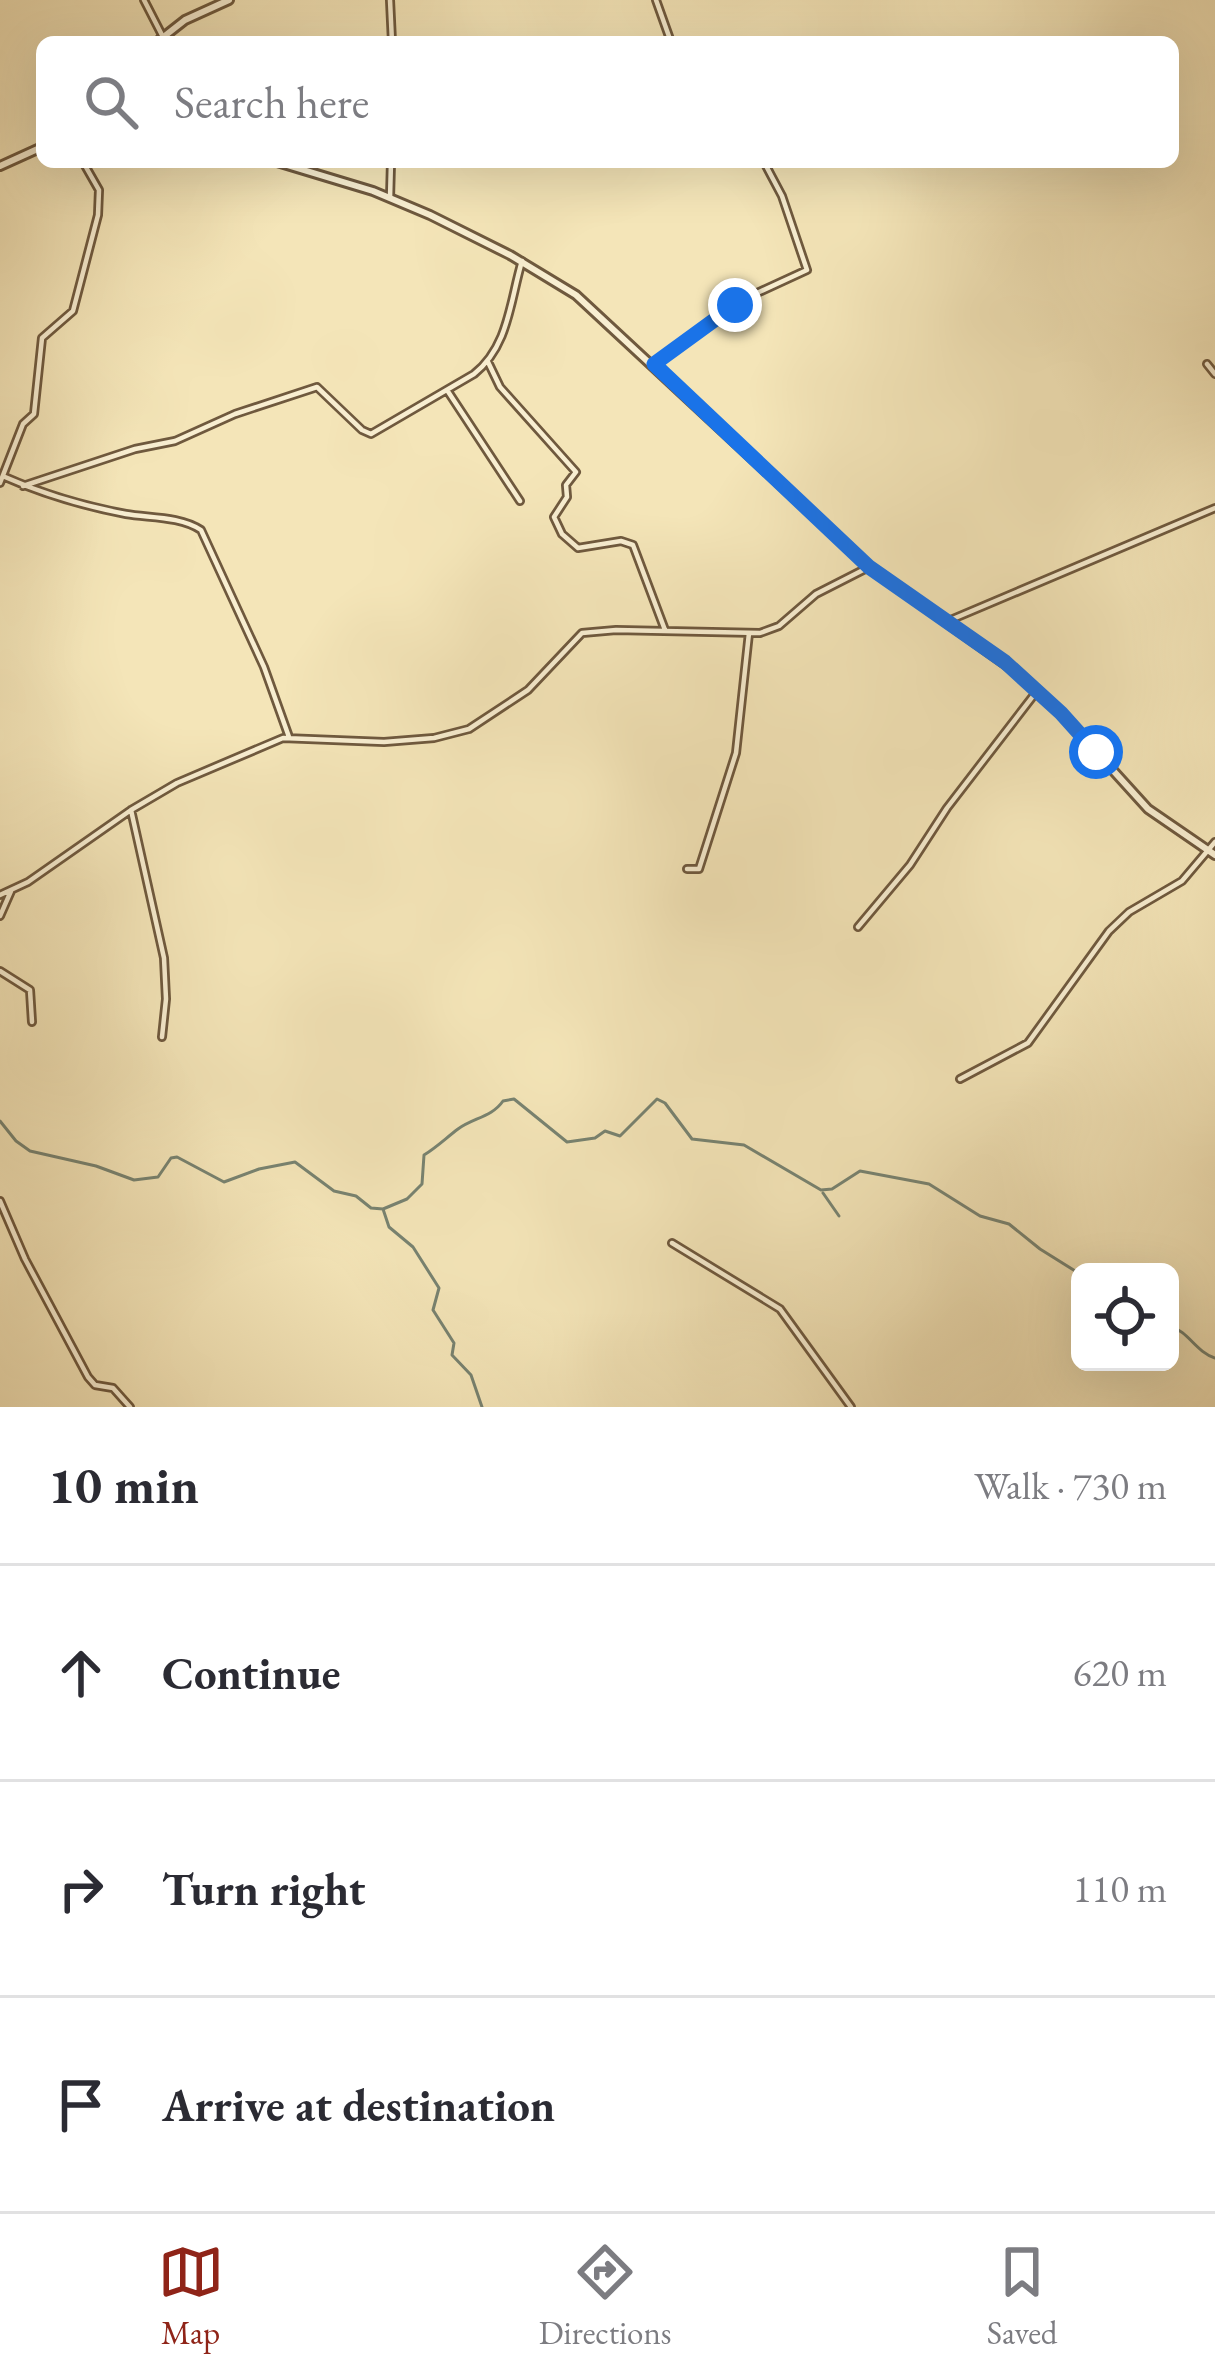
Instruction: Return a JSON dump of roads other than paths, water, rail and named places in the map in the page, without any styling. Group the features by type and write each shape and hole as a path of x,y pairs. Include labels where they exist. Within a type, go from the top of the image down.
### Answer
{"street":[{"path":"144,0 159,36"},
{"path":"164,36 195,14 229,0"},
{"path":"391,0 392,36"},
{"path":"656,0 669,36"},
{"path":"0,166 36,149"},
{"path":"86,168 99,190 98,215 73,310 42,338 34,415 22,424 3,476 121,513 187,523 201,530 254,644 289,737"},
{"path":"296,168 390,198 522,261 586,303 869,567 1037,691 1141,802 1212,853"},
{"path":"390,198 391,168"},
{"path":"654,364 745,299 807,269 767,168"},
{"path":"23,486 175,441 235,414 317,387 369,434 488,362 506,328 522,261"},
{"path":"488,362 500,387 576,472 566,485 567,497 555,515 556,525 578,548 626,540 633,545 666,633"},
{"path":"1207,364 1215,374"},
{"path":"447,390 520,501"},
{"path":"948,622 1215,508"},
{"path":"0,895 177,783 289,737 366,743 458,733 531,688 582,633 749,634 776,628 816,594 869,567"},
{"path":"687,869 699,868 734,763 749,634"},
{"path":"857,927 910,865 947,808 1037,691"},
{"path":"131,810 164,958 162,1037"},
{"path":"960,1078 1028,1043 1108,931 1129,912 1182,881 1212,853 1215,842"},
{"path":"0,916 11,891"},
{"path":"0,971 30,990 32,1022"},
{"path":"0,1201 88,1377 95,1385 113,1388 130,1407"},
{"path":"673,1243 787,1316 851,1407"}],"waterway":[{"path":"383,1209 407,1199 422,1184 424,1155 503,1101 514,1099 567,1142 595,1138 605,1131 620,1136 657,1099 692,1139 744,1145 821,1190 832,1189 860,1171 929,1184 980,1216 1009,1224 1071,1268"},
{"path":"0,1121 30,1151 134,1180 158,1177 171,1158 177,1157 224,1182 295,1162 334,1191 383,1209 389,1227 413,1247 439,1288 433,1310 454,1343 452,1355 471,1375 482,1407"},
{"path":"823,1193 839,1216"},
{"path":"1179,1331 1215,1358"}]}
